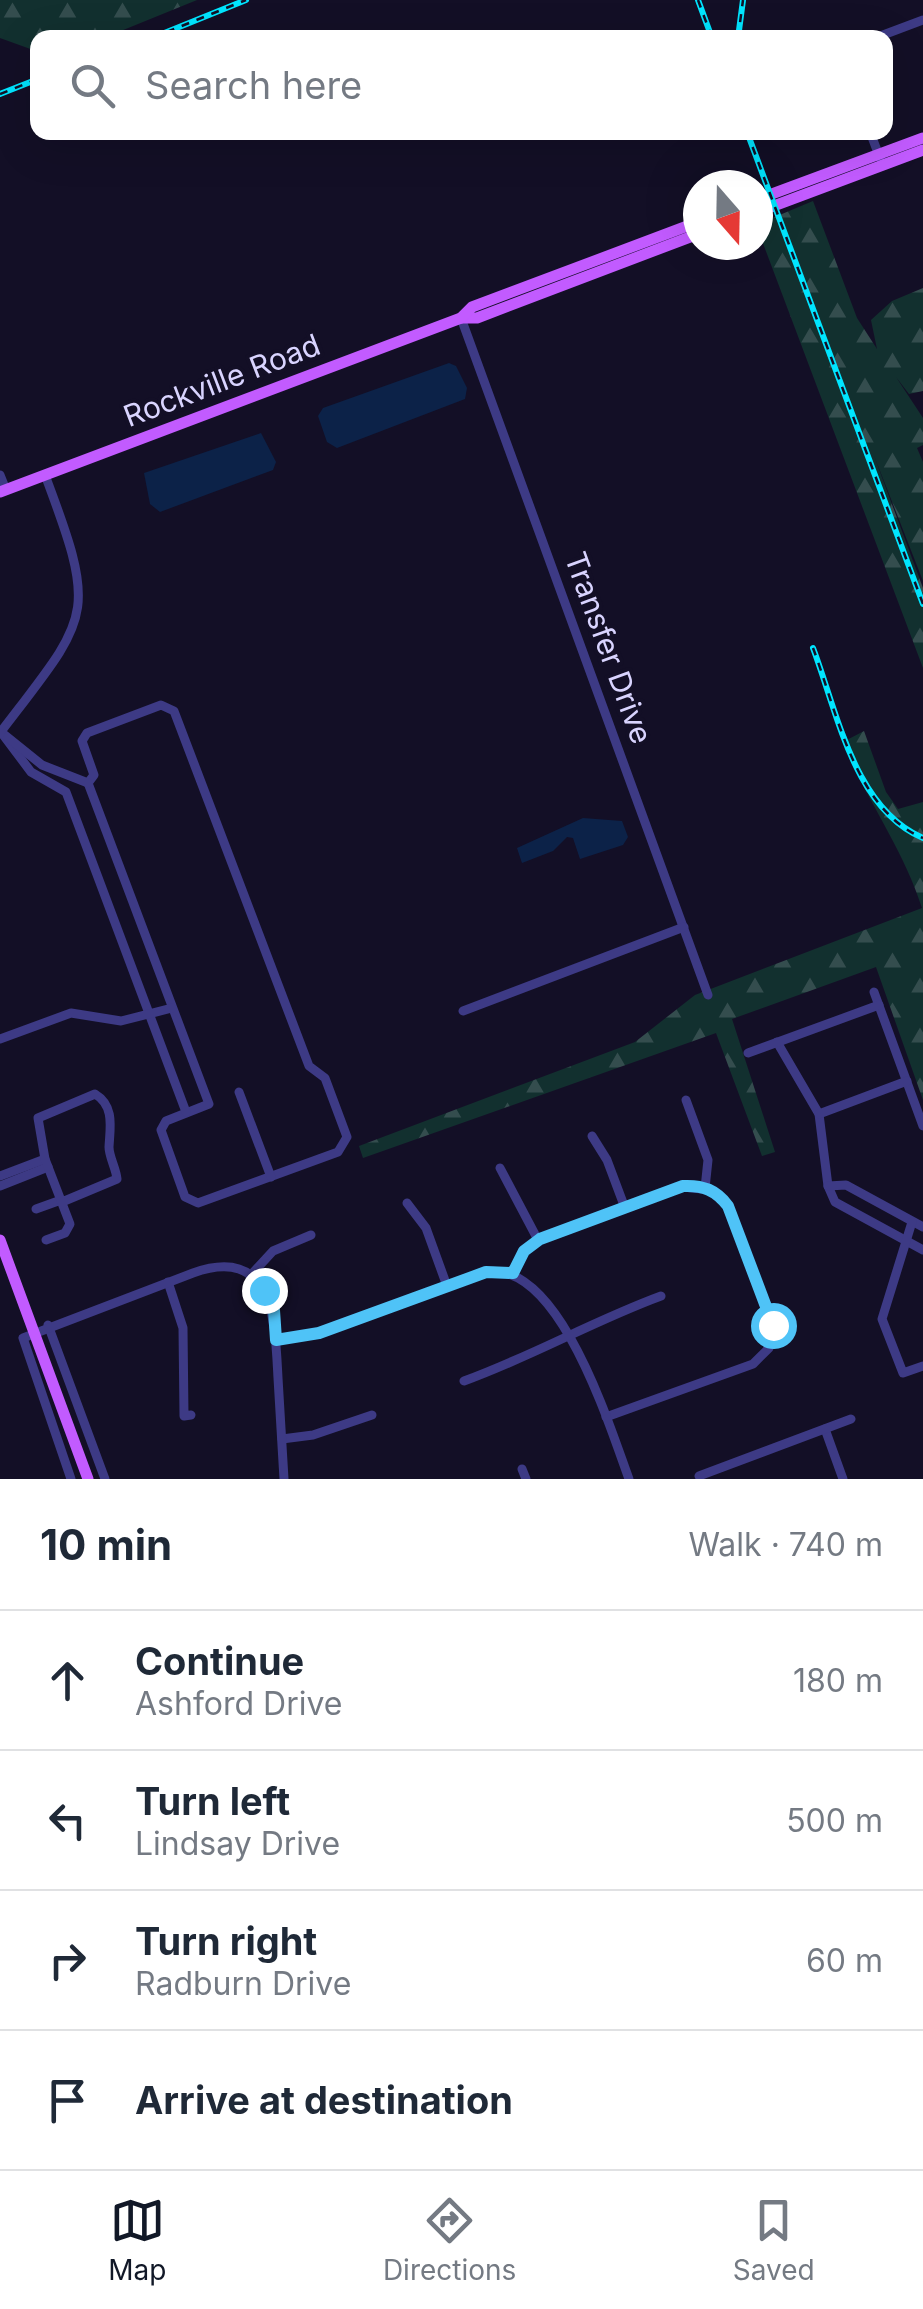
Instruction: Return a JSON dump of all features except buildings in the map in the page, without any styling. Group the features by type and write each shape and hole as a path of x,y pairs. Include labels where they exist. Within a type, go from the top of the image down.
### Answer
{"main road":[{"path":"773,206 923,138"},
{"path":"773,194 923,150"},
{"name":"Rockville Road","path":"461,318 472,307 683,228"},
{"name":"Rockville Road","path":"3,491 461,318 476,318 683,240"},
{"path":"0,1240 88,1479"}],"street":[{"path":"893,31 923,20"},
{"path":"873,140 881,160"},
{"name":"Transfer Drive","path":"461,318 708,995"},
{"path":"0,475 3,491"},
{"path":"0,732 64,648 80,606 77,561 45,475"},
{"path":"0,732 42,765 88,783 209,1104 173,1117 165,1122 161,1134 190,1202 200,1203 338,1152 346,1144 346,1132 325,1078 308,1066 174,710 167,705 83,738 94,775 88,783"},
{"path":"0,732 31,772 66,792 186,1112"},
{"path":"464,1011 684,927"},
{"path":"874,992 923,1126"},
{"path":"748,1054 879,1006"},
{"path":"0,1039 70,1013 121,1021 172,1008"},
{"path":"778,1042 819,1114 828,1186 835,1202 923,1250"},
{"path":"819,1114 907,1081"},
{"path":"240,1092 271,1176"},
{"path":"36,1209 61,1201 117,1178 109,1150 111,1122 104,1100 96,1094 40,1114 37,1125 47,1163 61,1201 69,1229 46,1240"},
{"path":"686,1100 708,1160 706,1188"},
{"path":"592,1136 608,1160 625,1208"},
{"path":"0,1176 47,1163"},
{"path":"0,1186 47,1163"},
{"path":"500,1168 538,1240"},
{"path":"828,1186 846,1185 923,1228"},
{"path":"513,1273 524,1251 538,1240 683,1186 706,1188 725,1200 772,1322 768,1351 752,1364 606,1417"},
{"path":"407,1203 426,1228 448,1286"},
{"path":"912,1222 882,1319 903,1373 923,1366"},
{"path":"250,1276 272,1251 311,1234"},
{"path":"71,1479 22,1344 26,1334 214,1267 250,1276 271,1302 284,1479"},
{"path":"276,1340 319,1333 492,1271 513,1273 534,1287 586,1368 629,1479"},
{"path":"0,1282 14,1276"},
{"path":"168,1282 182,1325 184,1416 190,1416"},
{"path":"464,1380 530,1357 566,1335 661,1296"},
{"path":"48,1325 104,1479"},
{"path":"282,1439 319,1434 372,1414"},
{"path":"699,1476 720,1474 851,1419"},
{"path":"825,1430 843,1479"}],"green space":[{"path":"0,0 197,0 123,30 30,30 30,49 0,38"},
{"path":"813,201 857,318 877,349 871,320 892,301 923,288 923,391 909,394 896,377 923,418 923,445 917,448 923,462 923,581 873,453 923,588 923,668 769,260 773,260 773,218"},
{"path":"864,731 886,792 898,809 923,802 923,1100 876,967 732,1019 775,1152 762,1156 716,1033 363,1158 359,1146 635,1042 695,995 922,908 905,865 843,742"}],"water":[{"path":"449,363 456,366 467,388 465,399 337,448 327,442 318,416 323,408"},
{"path":"261,433 276,462 273,470 160,512 150,504 144,473"},
{"path":"583,818 622,821 628,837 623,845 580,859 573,838 567,837 553,851 522,863 517,848"}],"railway":[{"path":"172,30 246,0"},
{"path":"698,0 709,30"},
{"path":"739,30 743,0"},
{"path":"0,94 30,82"},
{"path":"750,140 923,604"},
{"path":"813,648 840,728 864,782 899,824 923,838"}],"route":[{"path":"264,1290 274,1310 276,1340 308,1336 486,1272 513,1273 524,1251 540,1239 683,1186 697,1186 714,1191 725,1200 773,1325"}]}
